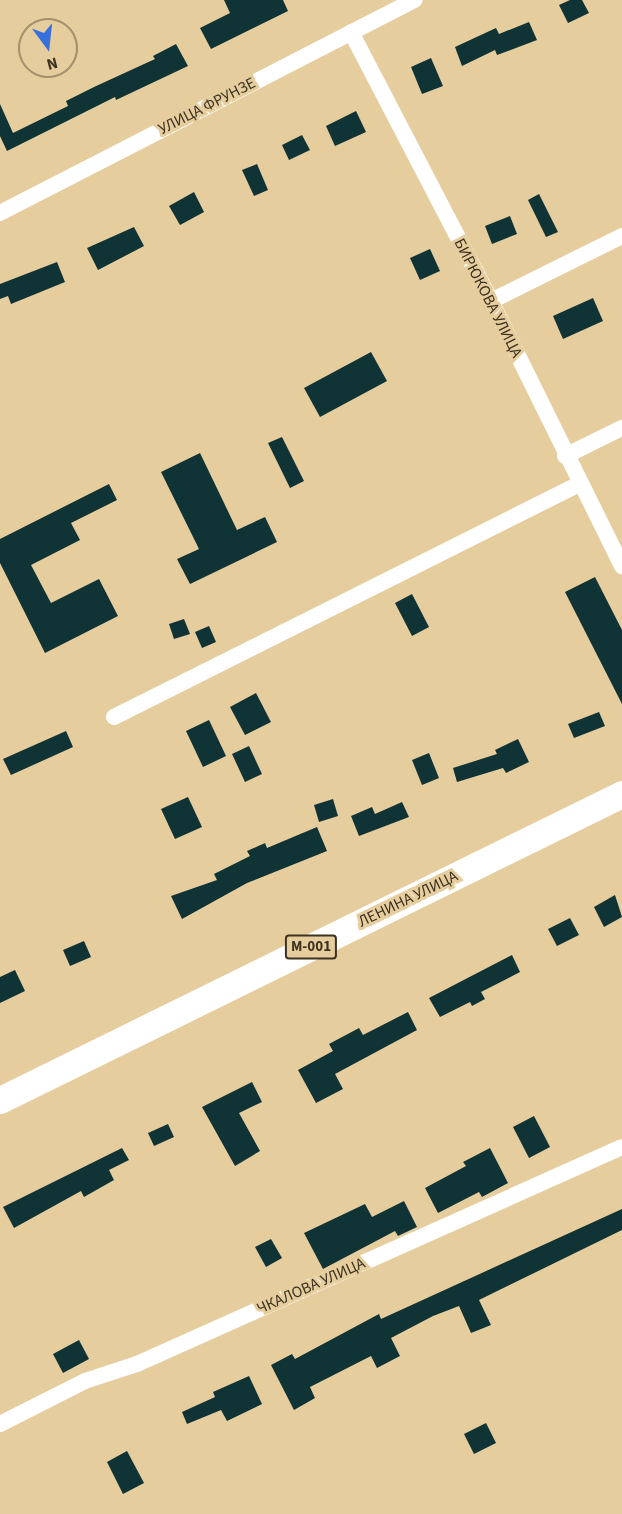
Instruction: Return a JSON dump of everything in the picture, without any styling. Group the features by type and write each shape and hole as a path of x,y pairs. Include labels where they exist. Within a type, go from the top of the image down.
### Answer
{"main road":[{"name":"ЛЕНИНА УЛИЦА","path":"0,1100 622,794"}],"street":[{"name":"УЛИЦА ФРУНЗЕ","path":"0,213 415,0"},
{"name":"БИРЮКОВА УЛИЦА","path":"351,32 491,301 565,456 622,566"},
{"path":"491,301 622,236"},
{"path":"565,456 622,428"},
{"path":"114,717 579,483"},
{"name":"ЧКАЛОВА УЛИЦА","path":"0,1424 85,1381 137,1364 622,1147"}],"building":[{"path":"224,0 283,0 288,11 211,49 200,28 230,13"},
{"path":"570,0 582,0 589,13 568,23 559,5"},
{"path":"529,22 537,40 497,55 495,50 462,66 455,47 496,28 499,34"},
{"path":"176,44 188,66 116,100 115,97 7,151 0,136 0,104 13,133 68,106 66,101 155,59 153,56"},
{"path":"431,58 443,86 422,94 411,67"},
{"path":"356,111 366,132 335,146 326,126"},
{"path":"302,135 310,150 289,160 282,145"},
{"path":"257,164 268,190 254,196 242,170"},
{"path":"194,192 204,212 180,225 169,206"},
{"path":"539,194 558,232 546,237 528,200"},
{"path":"510,216 517,234 492,244 485,226"},
{"path":"134,227 144,246 98,270 87,248"},
{"path":"430,249 440,271 420,280 410,258"},
{"path":"57,262 65,282 11,304 8,296 0,299 0,284"},
{"path":"593,298 603,321 563,339 553,316"},
{"path":"371,352 387,381 320,417 304,388"},
{"path":"282,437 304,481 290,488 268,443"},
{"path":"200,453 237,530 265,517 277,542 190,584 177,559 199,549 161,472"},
{"path":"109,484 117,500 71,523 80,540 31,565 51,603 99,579 118,616 45,653 0,563 0,539"},
{"path":"595,577 622,630 622,704 565,592"},
{"path":"412,594 429,627 412,636 395,603"},
{"path":"184,619 190,634 174,639 169,624"},
{"path":"209,626 216,642 202,648 195,632"},
{"path":"256,693 271,722 245,735 230,707"},
{"path":"599,712 605,726 574,738 568,724"},
{"path":"209,720 226,756 203,767 186,731"},
{"path":"66,731 73,747 11,775 3,759"},
{"path":"518,739 529,762 506,773 503,768 457,782 453,768 497,754 495,750"},
{"path":"249,746 262,774 245,782 232,754"},
{"path":"429,753 439,778 422,785 412,760"},
{"path":"188,797 202,827 175,839 161,809"},
{"path":"333,799 338,816 319,822 314,805"},
{"path":"402,802 409,817 359,836 351,816 372,807 375,814"},
{"path":"317,827 327,851 247,883 182,919 171,896 217,880 214,874 250,856 247,851 265,843 267,848"},
{"path":"615,895 622,917 604,927 594,907"},
{"path":"570,918 579,935 557,946 548,929"},
{"path":"84,941 91,957 70,966 63,950"},
{"path":"512,955 520,972 481,992 485,999 472,1006 470,1002 440,1017 429,998"},
{"path":"15,970 25,991 0,1003 0,977"},
{"path":"408,1012 417,1030 335,1074 343,1089 316,1103 298,1070 333,1051 329,1044 359,1028 363,1035"},
{"path":"252,1082 262,1102 239,1113 260,1151 235,1166 202,1107"},
{"path":"534,1116 550,1147 529,1158 513,1127"},
{"path":"168,1124 174,1137 154,1146 148,1133"},
{"path":"122,1148 129,1160 109,1170 114,1180 84,1197 81,1191 14,1228 3,1207"},
{"path":"490,1148 508,1183 482,1197 479,1192 438,1213 425,1188 466,1166 463,1162"},
{"path":"404,1201 417,1227 398,1236 395,1231 323,1269 304,1233 365,1204 372,1217"},
{"path":"622,1209 622,1230 479,1300 491,1325 471,1333 459,1306 433,1316 391,1338 400,1356 377,1368 371,1356 310,1387 315,1398 294,1410 271,1365 292,1354 295,1359 379,1314 381,1319"},
{"path":"271,1239 282,1258 266,1267 255,1247"},
{"path":"79,1340 89,1359 63,1373 53,1354"},
{"path":"249,1376 262,1404 227,1421 221,1410 187,1424 182,1412 215,1397 213,1392"},
{"path":"486,1423 496,1443 474,1454 464,1434"},
{"path":"127,1451 144,1483 123,1494 107,1462"}]}
